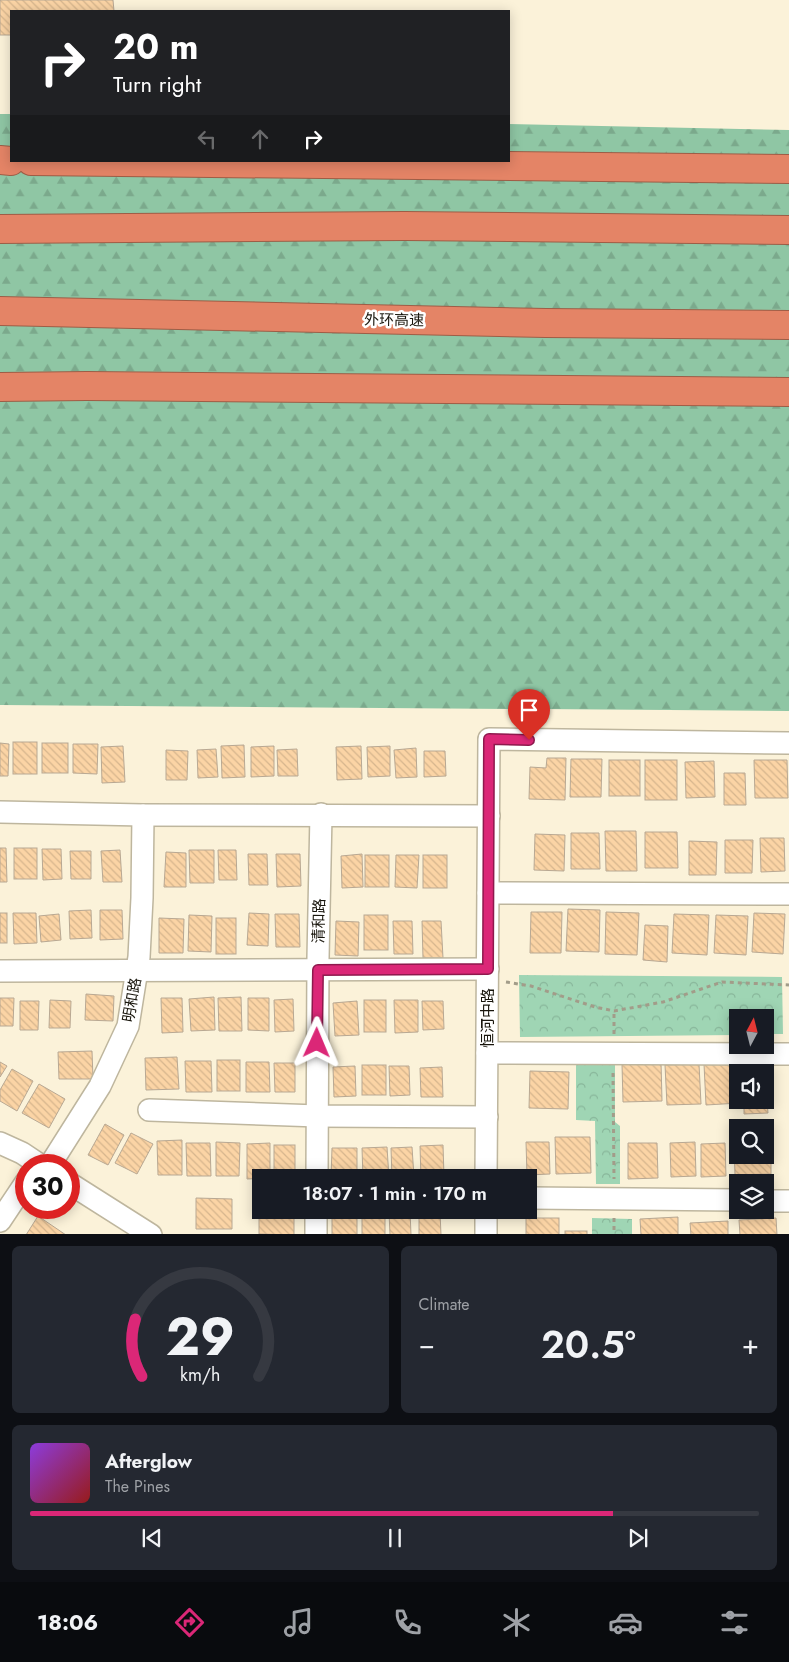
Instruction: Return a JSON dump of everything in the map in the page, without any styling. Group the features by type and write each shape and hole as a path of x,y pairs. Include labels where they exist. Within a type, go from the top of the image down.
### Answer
{"highway":[{"path":"126,162 789,169"},
{"path":"0,230 414,226 789,230"},
{"name":"外环高速","path":"0,311 527,322 789,325"},
{"path":"0,387 87,386 789,392"}],"street":[{"name":"恒河中路","path":"486,1169 489,739 789,743"},
{"path":"0,812 143,815 321,814 489,816"},
{"name":"清和路","path":"317,1169 321,814"},
{"name":"明和路","path":"50,1154 100,1086 128,1026 137,971 142,898 143,815"},
{"path":"488,893 789,894"},
{"path":"0,971 318,970 488,974"},
{"path":"487,1053 789,1054"},
{"path":"148,1110 318,1116 487,1117"},
{"path":"0,1143 24,1154"},
{"path":"80,1190 152,1234"},
{"path":"0,1221 15,1198"},
{"path":"537,1198 729,1200"},
{"path":"774,1201 789,1201"},
{"path":"316,1219 316,1234"},
{"path":"486,1219 486,1234"}],"path":[{"path":"488,974 595,1007 614,1011 663,1002 722,982 789,985"},
{"path":"614,1011 614,1234"}],"green space":[{"path":"0,114 10,114 10,162 510,162 510,124 789,130 789,711 0,705"},
{"path":"519,975 782,977 783,1034 774,1034 774,1009 729,1009 729,1035 520,1037"},
{"path":"576,1064 615,1065 615,1122 620,1126 620,1184 596,1184 595,1121 576,1120"},
{"path":"592,1218 632,1219 632,1234 592,1234"}],"building":[{"path":"0,0 113,0 114,10 10,10 10,35 0,35"},
{"path":"13,742 37,742 37,774 13,774"},
{"path":"0,743 9,744 8,776 0,776"},
{"path":"42,743 68,743 68,773 42,773"},
{"path":"73,744 98,744 97,774 73,773"},
{"path":"244,745 245,777 222,778 221,746"},
{"path":"123,746 125,782 102,783 101,747"},
{"path":"274,746 274,776 251,777 251,747"},
{"path":"361,746 362,779 337,780 336,747"},
{"path":"390,746 390,776 368,777 367,747"},
{"path":"416,748 417,777 396,778 394,750"},
{"path":"216,749 218,777 198,778 197,750"},
{"path":"297,749 298,776 278,776 277,750"},
{"path":"166,750 188,751 187,780 166,780"},
{"path":"424,751 445,751 446,776 424,777"},
{"path":"547,758 566,758 565,800 529,799 530,767 546,768"},
{"path":"571,759 602,759 601,797 570,797"},
{"path":"609,760 640,760 640,796 609,796"},
{"path":"645,760 677,760 677,800 645,800"},
{"path":"754,760 787,760 788,798 755,798"},
{"path":"714,761 715,797 686,798 685,762"},
{"path":"724,773 745,773 746,805 724,805"},
{"path":"605,831 636,831 637,871 606,871"},
{"path":"645,832 677,832 678,868 645,868"},
{"path":"571,833 599,833 600,869 571,869"},
{"path":"535,834 565,835 564,871 534,870"},
{"path":"760,838 784,838 785,871 761,872"},
{"path":"725,840 753,840 752,873 725,873"},
{"path":"689,841 717,842 716,875 689,875"},
{"path":"0,848 6,848 7,882 0,882"},
{"path":"14,848 37,848 37,879 14,879"},
{"path":"42,849 61,849 62,879 43,880"},
{"path":"120,850 122,882 103,882 101,851"},
{"path":"189,850 214,850 214,883 190,883"},
{"path":"218,850 236,850 237,880 219,880"},
{"path":"70,851 91,851 91,879 71,879"},
{"path":"166,852 186,853 186,887 164,887"},
{"path":"248,854 267,854 268,885 249,885"},
{"path":"276,854 300,854 301,886 277,887"},
{"path":"362,854 363,887 342,888 341,856"},
{"path":"365,855 389,855 389,887 365,887"},
{"path":"396,855 419,855 417,888 395,887"},
{"path":"423,855 447,855 447,888 423,888"},
{"path":"568,909 600,910 599,952 566,951"},
{"path":"91,910 92,938 70,939 69,911"},
{"path":"100,910 122,910 123,939 100,940"},
{"path":"531,912 562,912 561,953 530,953"},
{"path":"606,912 639,913 637,955 605,954"},
{"path":"0,913 7,913 7,943 0,943"},
{"path":"13,913 36,913 37,943 14,944"},
{"path":"249,913 269,914 268,946 247,945"},
{"path":"754,913 785,914 783,954 752,952"},
{"path":"59,914 61,940 41,942 39,916"},
{"path":"275,914 299,914 300,947 276,947"},
{"path":"674,914 709,915 707,955 672,953"},
{"path":"189,915 212,916 211,952 188,951"},
{"path":"364,915 388,915 388,950 364,950"},
{"path":"716,915 748,916 746,955 714,953"},
{"path":"159,918 184,919 183,953 159,953"},
{"path":"216,918 236,918 236,954 216,954"},
{"path":"336,921 359,922 358,956 335,955"},
{"path":"393,921 412,921 413,954 394,954"},
{"path":"422,921 441,921 443,958 423,958"},
{"path":"645,925 668,926 667,962 643,960"},
{"path":"86,994 114,996 113,1021 85,1020"},
{"path":"214,997 215,1030 191,1031 189,999"},
{"path":"241,997 242,1031 219,1031 218,998"},
{"path":"0,998 14,998 13,1026 0,1026"},
{"path":"161,998 182,998 183,1032 162,1033"},
{"path":"248,998 269,998 269,1031 248,1030"},
{"path":"293,999 294,1031 275,1032 274,1000"},
{"path":"50,1000 71,1001 70,1028 49,1028"},
{"path":"364,1000 386,1000 386,1032 364,1032"},
{"path":"394,1000 418,1000 418,1032 395,1033"},
{"path":"20,1001 39,1001 38,1030 20,1030"},
{"path":"357,1001 359,1035 335,1036 333,1003"},
{"path":"422,1001 443,1001 444,1029 423,1030"},
{"path":"92,1051 93,1079 59,1079 58,1052"},
{"path":"177,1057 179,1089 146,1090 145,1058"},
{"path":"217,1060 240,1060 240,1091 217,1091"},
{"path":"185,1061 211,1061 212,1092 186,1092"},
{"path":"0,1062 7,1066 0,1077"},
{"path":"246,1062 269,1062 270,1092 246,1092"},
{"path":"661,1062 662,1101 623,1102 622,1064"},
{"path":"274,1063 295,1063 295,1092 275,1092"},
{"path":"737,1063 729,1064 729,1104 706,1105 704,1064"},
{"path":"699,1064 701,1104 667,1105 665,1065"},
{"path":"362,1065 386,1065 386,1095 362,1095"},
{"path":"355,1066 356,1096 334,1097 333,1067"},
{"path":"389,1066 409,1066 410,1095 390,1096"},
{"path":"442,1067 443,1097 421,1097 420,1068"},
{"path":"12,1069 33,1081 17,1111 0,1101 0,1090"},
{"path":"530,1071 569,1072 568,1109 529,1108"},
{"path":"39,1084 65,1099 49,1128 22,1113"},
{"path":"744,1109 768,1109 768,1113 744,1114"},
{"path":"105,1124 124,1135 108,1165 88,1155"},
{"path":"131,1133 153,1144 137,1174 115,1163"},
{"path":"555,1137 590,1137 591,1173 556,1174"},
{"path":"182,1140 182,1175 158,1175 157,1141"},
{"path":"216,1142 240,1143 239,1176 216,1176"},
{"path":"526,1142 549,1142 550,1174 537,1175 537,1169 527,1169"},
{"path":"695,1142 696,1176 671,1177 670,1143"},
{"path":"186,1143 210,1143 211,1176 187,1176"},
{"path":"270,1143 270,1169 252,1169 252,1179 247,1179 247,1144"},
{"path":"628,1143 657,1143 658,1178 628,1179"},
{"path":"725,1143 726,1176 701,1177 701,1144"},
{"path":"274,1145 295,1145 295,1169 274,1169"},
{"path":"443,1145 444,1169 421,1169 420,1146"},
{"path":"387,1147 388,1169 363,1169 362,1148"},
{"path":"412,1147 413,1169 392,1169 391,1148"},
{"path":"332,1148 357,1148 357,1169 331,1169"},
{"path":"735,1164 771,1164 771,1174 735,1174"},
{"path":"196,1198 232,1199 232,1229 196,1229"},
{"path":"678,1217 678,1234 641,1234 640,1219"},
{"path":"559,1218 559,1234 526,1234 526,1219"},
{"path":"776,1218 777,1234 740,1234 739,1220"},
{"path":"36,1219 42,1219 65,1234 27,1234"},
{"path":"259,1219 294,1219 294,1234 259,1234"},
{"path":"332,1219 357,1219 357,1234 332,1234"},
{"path":"362,1219 385,1219 385,1234 362,1234"},
{"path":"389,1219 410,1219 411,1234 390,1234"},
{"path":"419,1219 440,1219 441,1234 419,1234"},
{"path":"728,1221 728,1234 691,1234 690,1223"},
{"path":"565,1231 587,1231 587,1234 565,1234"}],"route":[{"path":"317,1043 318,970 488,969 489,739 529,740"}]}
